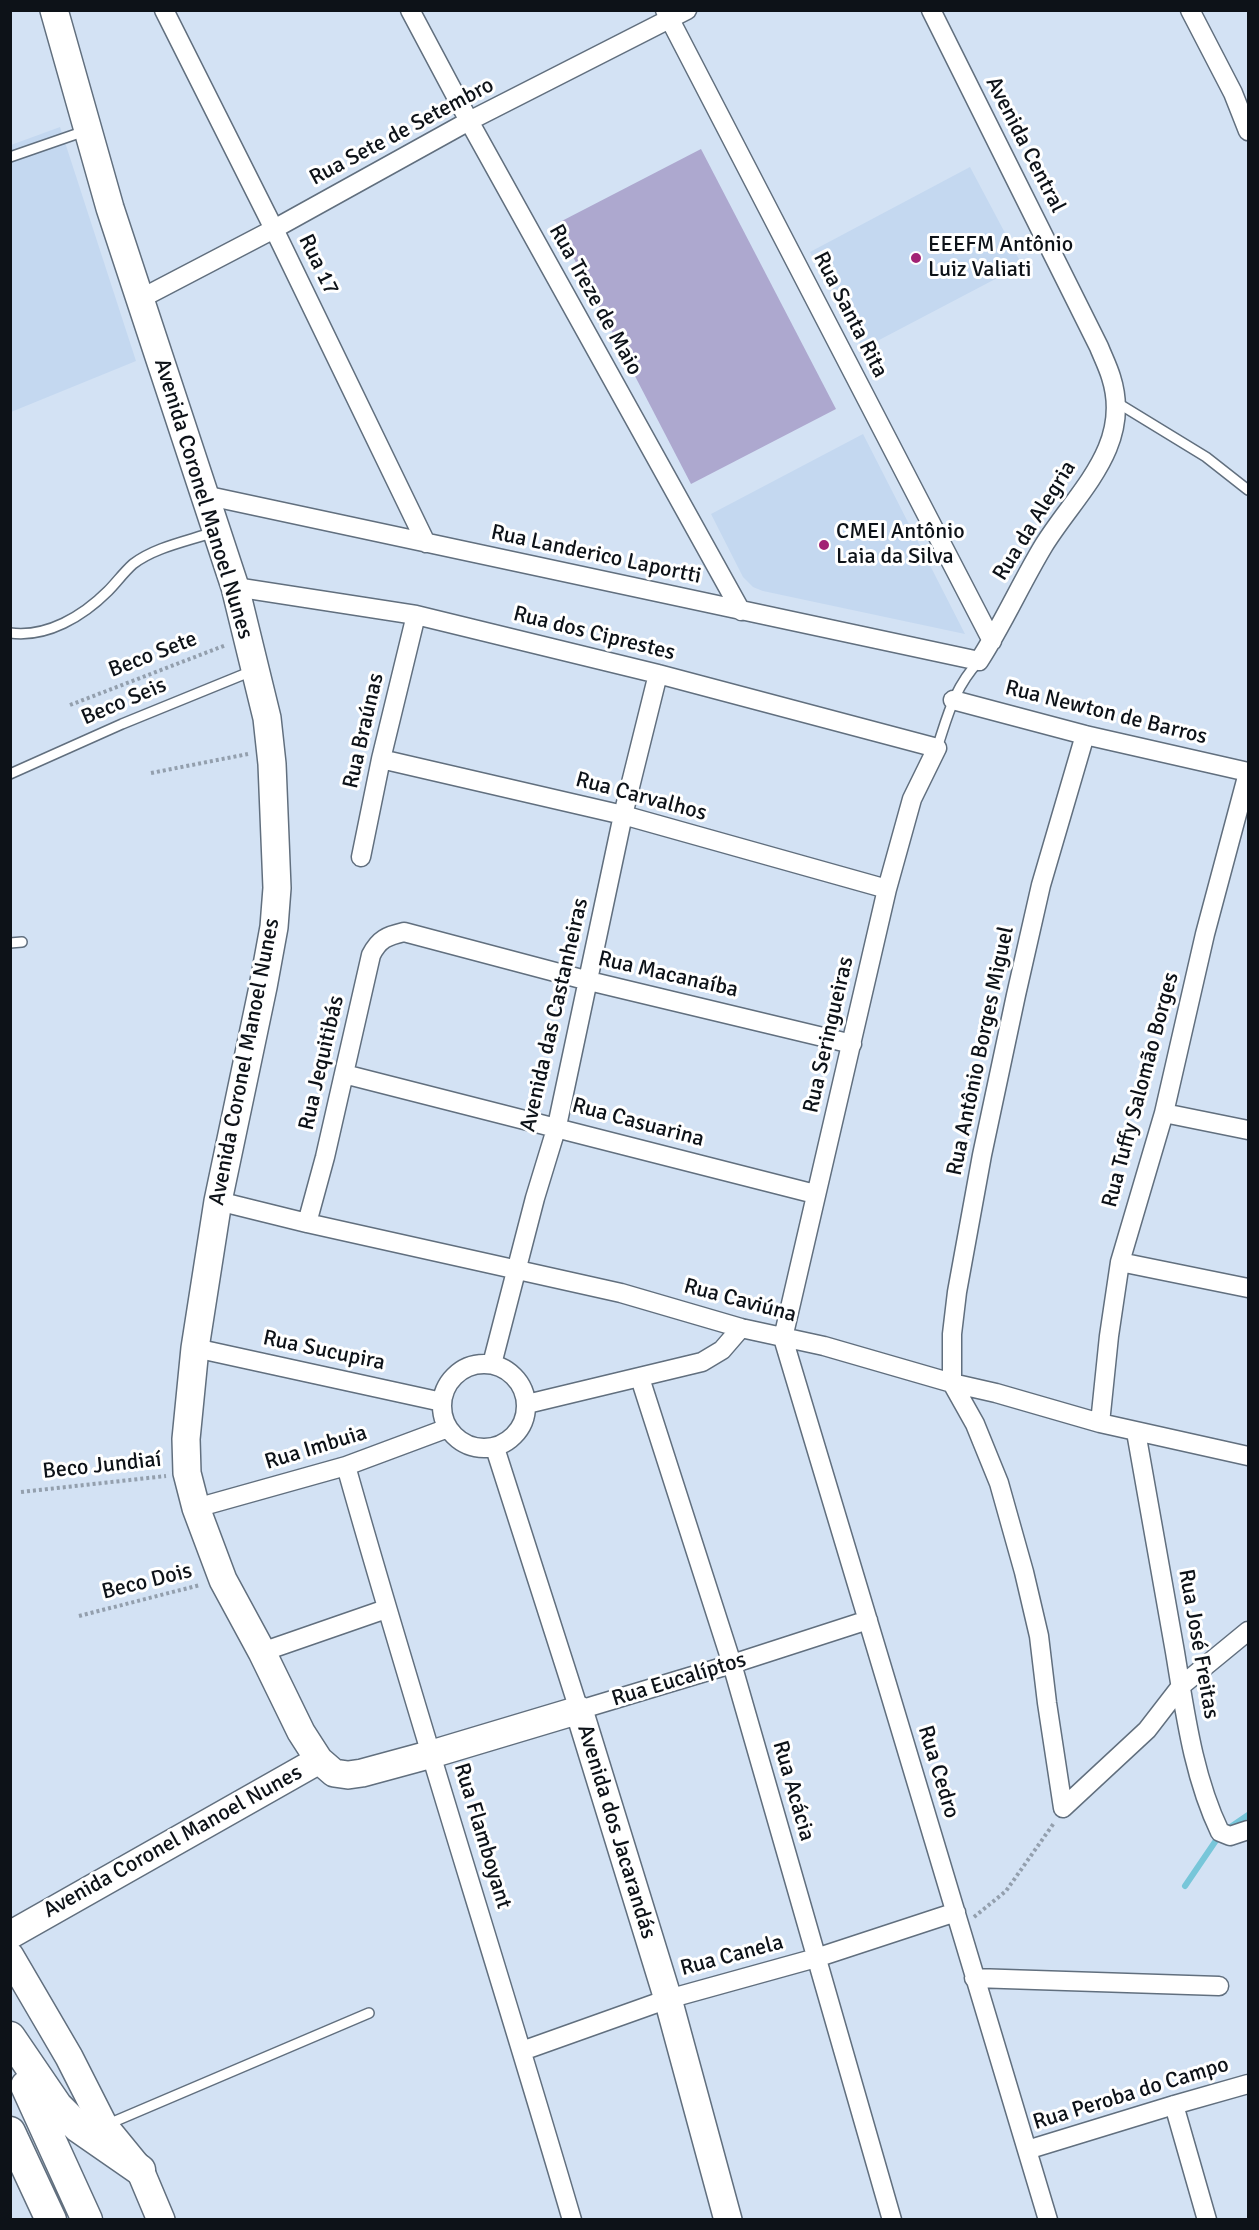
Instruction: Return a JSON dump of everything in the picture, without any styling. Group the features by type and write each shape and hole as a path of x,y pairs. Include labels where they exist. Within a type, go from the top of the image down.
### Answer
{"main road":[{"path":"10,2037 57,2106 78,2127 140,2170"},
{"path":"10,2053 87,2220"},
{"path":"10,2132 51,2220"}],"street":[{"name":"Avenida Coronel Manoel Nunes","path":"10,1935 319,1760 301,1732 262,1652 223,1580 196,1508 187,1473 186,1439 195,1348 218,1201 274,927 277,888 276,812 267,718 235,587 110,208 54,10"},
{"name":"Rua 17","path":"164,10 274,229 426,543"},
{"name":"Rua Treze de Maio","path":"410,10 469,121 741,611"},
{"name":"Rua Sete de Setembro","path":"140,299 274,229 469,121 668,15 687,10"},
{"name":"Avenida Central","path":"932,10 1099,347 1112,378 1116,401"},
{"path":"1190,10 1229,84 1248,131"},
{"name":"Rua Santa Rita","path":"668,15 992,641"},
{"name":"Rua da Alegria","path":"978,661 992,641 1045,544 1076,502 1110,444 1116,418 1116,401"},
{"name":"Rua Landerico Laportti","path":"204,495 978,661"},
{"name":"Rua dos Ciprestes","path":"235,587 416,615 658,674 937,748"},
{"name":"Rua Braúnas","path":"361,857 381,759 416,615"},
{"name":"Avenida das Castanheiras","path":"492,1364 535,1198 557,1126 623,815 658,674"},
{"name":"Rua Newton de Barros","path":"952,699 1085,735 1248,773"},
{"name":"Rua Antônio Borges Miguel","path":"952,1383 952,1334 957,1292 982,1155 1041,885 1085,735"},
{"name":"Rua Seringueiras","path":"783,1338 887,889 912,799 937,748"},
{"name":"Rua Carvalhos","path":"381,759 623,815 887,889"},
{"name":"Rua Tuffy Salomão Borges","path":"1100,1423 1120,1262 1164,1113 1205,934 1248,773"},
{"name":"Rua Macanaíba","path":"404,932 589,981 852,1044"},
{"name":"Rua Jequitibás","path":"307,1223 344,1074 370,955 376,944 385,937 404,932"},
{"name":"Rua Casuarina","path":"344,1074 557,1126 815,1194"},
{"path":"1164,1113 1248,1130"},
{"name":"Rua Caviúna","path":"218,1201 621,1293 741,1328 824,1346 1100,1423 1248,1456"},
{"path":"1120,1262 1248,1288"},
{"path":"527,1404 702,1362 722,1350 741,1328"},
{"name":"Rua Cedro","path":"783,1338 1048,2220"},
{"name":"Rua Sucupira","path":"195,1348 442,1402"},
{"path":"478,1364 492,1364 505,1369 516,1378 524,1390 527,1404 525,1418 519,1431 508,1442 495,1448 481,1449 468,1446 456,1439 442,1415 442,1402 446,1388 459,1373 478,1364"},
{"name":"Rua Acácia","path":"640,1378 732,1664 892,2220"},
{"path":"952,1383 975,1424 999,1483 1024,1572 1039,1636 1064,1808"},
{"name":"Rua Imbuia","path":"196,1508 346,1466 448,1428"},
{"name":"Rua José Freitas","path":"1136,1432 1195,1759 1208,1806 1220,1832 1230,1836 1248,1830"},
{"name":"Avenida dos Jacarandás","path":"495,1448 668,1999 728,2220"},
{"name":"Rua Flamboyant","path":"346,1466 386,1609 572,2220"},
{"path":"262,1652 386,1609"},
{"name":"Rua Eucalíptos","path":"319,1760 334,1773 348,1775 432,1754 732,1664 868,1620"},
{"path":"1064,1808 1147,1731 1181,1686 1248,1631"},
{"name":"Rua Canela","path":"522,2051 668,1999 957,1920"},
{"path":"10,1956 69,2057 104,2126 140,2170 161,2220"},
{"path":"974,1978 1219,1986"},
{"name":"Rua Peroba do Campo","path":"1026,2150 1174,2104 1248,2084"},
{"path":"1174,2104 1208,2220"}],"lane":[{"path":"10,157 87,130"},
{"path":"1116,401 1206,457 1248,490"},
{"path":"10,633 27,635 68,622 88,609 133,564 154,552 216,531"},
{"path":"937,748 952,699 964,678 978,661"},
{"name":"Beco Seis","path":"10,774 122,724 254,670"},
{"path":"10,943 22,942"},
{"path":"104,2126 369,2013"}],"path":[{"name":"Beco Sete","path":"70,705 247,637"},
{"path":"151,773 270,749"},
{"name":"Beco Jundiaí","path":"21,1492 187,1473"},
{"name":"Beco Dois","path":"79,1616 223,1580"},
{"path":"957,1920 1006,1891 1064,1808"}],"shaded area":[{"path":"60,127 136,361 11,412 11,145"},
{"path":"701,149 836,409 691,484 556,224"},
{"name":"EEEFM Antônio Luiz Valiati","path":"970,167 1022,265 862,349 810,252"},
{"name":"CMEI Antônio Laia da Silva","path":"863,434 965,634 763,591 753,587 743,577 711,514"}],"waterway":[{"path":"1229,1828 1248,1815"},
{"path":"1185,1886 1219,1836"}],"place":[{"name":"EEEFM Antônio Luiz Valiati","path":"916,258"},
{"name":"CMEI Antônio Laia da Silva","path":"824,545"}]}
